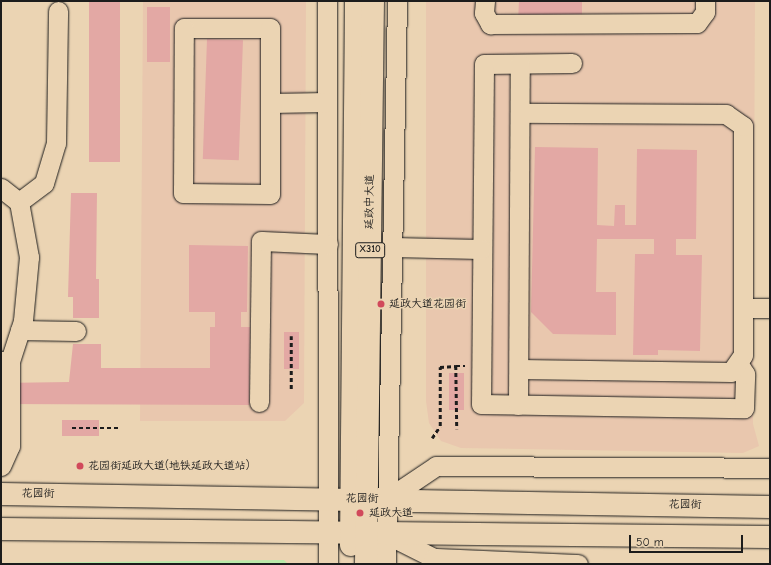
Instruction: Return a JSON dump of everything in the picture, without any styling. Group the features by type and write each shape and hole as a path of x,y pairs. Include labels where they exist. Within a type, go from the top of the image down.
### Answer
{"main road":[{"name":"延政中大道","path":"356,1 368,499"},
{"name":"延政中大道","path":"368,499 373,1"},
{"name":"花园街","path":"1,494 368,499 770,507"},
{"name":"X310","path":"366,564 368,499"},
{"path":"1,529 770,537"},
{"name":"X310","path":"351,564 368,534"}],"street":[{"path":"327,1 328,564"},
{"path":"368,499 392,247 397,1"},
{"path":"485,1 484,13 490,24 697,22 704,12 705,1"},
{"path":"19,202 44,183 56,143 58,11"},
{"path":"184,28 270,28 270,103 270,194 183,193 184,28"},
{"path":"572,63 484,64 481,248 481,404 744,408 745,374 738,363"},
{"path":"518,405 520,64"},
{"path":"270,103 327,102"},
{"path":"519,369 732,372 743,355 743,126 726,114 520,113"},
{"path":"1,188 19,202 29,257 20,330 6,361 10,446 1,466"},
{"path":"259,402 261,241 328,244"},
{"path":"392,247 481,248"},
{"path":"743,308 770,308"},
{"path":"20,330 76,331"},
{"path":"368,499 436,466 770,468"},
{"path":"368,534 386,564"},
{"path":"368,534 434,558 578,564"}],"path":[{"path":"291,336 291,389"},
{"path":"432,438 440,426 440,367 456,366 457,429"},
{"path":"72,428 118,428"}],"shaded area":[{"path":"143,1 306,1 304,403 285,421 140,421"},
{"path":"426,1 755,1 753,424 759,446 743,453 461,448 441,441 429,423 426,401"}],"green space":[{"path":"284,560 288,564 1,564 1,563"}],"building":[{"path":"89,1 120,1 120,162 89,162"},
{"path":"519,1 582,1 582,16 518,22"},
{"path":"147,7 170,7 170,62 147,62"},
{"path":"207,39 243,40 239,160 203,159"},
{"path":"535,147 598,148 597,225 614,226 615,205 625,205 625,225 636,225 637,149 697,150 696,239 676,239 676,255 702,255 700,351 658,350 658,355 633,355 635,254 654,254 654,239 597,239 596,292 616,292 616,335 553,334 531,312"},
{"path":"71,193 97,193 96,279 99,279 99,318 73,318 73,297 68,297"},
{"path":"189,245 248,246 247,312 241,312 241,327 250,327 249,405 1,404 1,383 69,382 73,344 101,344 101,368 210,368 210,327 215,327 215,312 189,312"},
{"path":"284,332 299,332 299,369 284,369"},
{"path":"449,373 464,373 464,410 449,410"},
{"path":"62,420 99,420 99,436 62,436"}],"place":[{"name":"延政大道花园街","path":"381,304"},
{"name":"花园街延政大道(地铁延政大道站)","path":"80,466"},
{"name":"延政大道","path":"360,513"}]}
